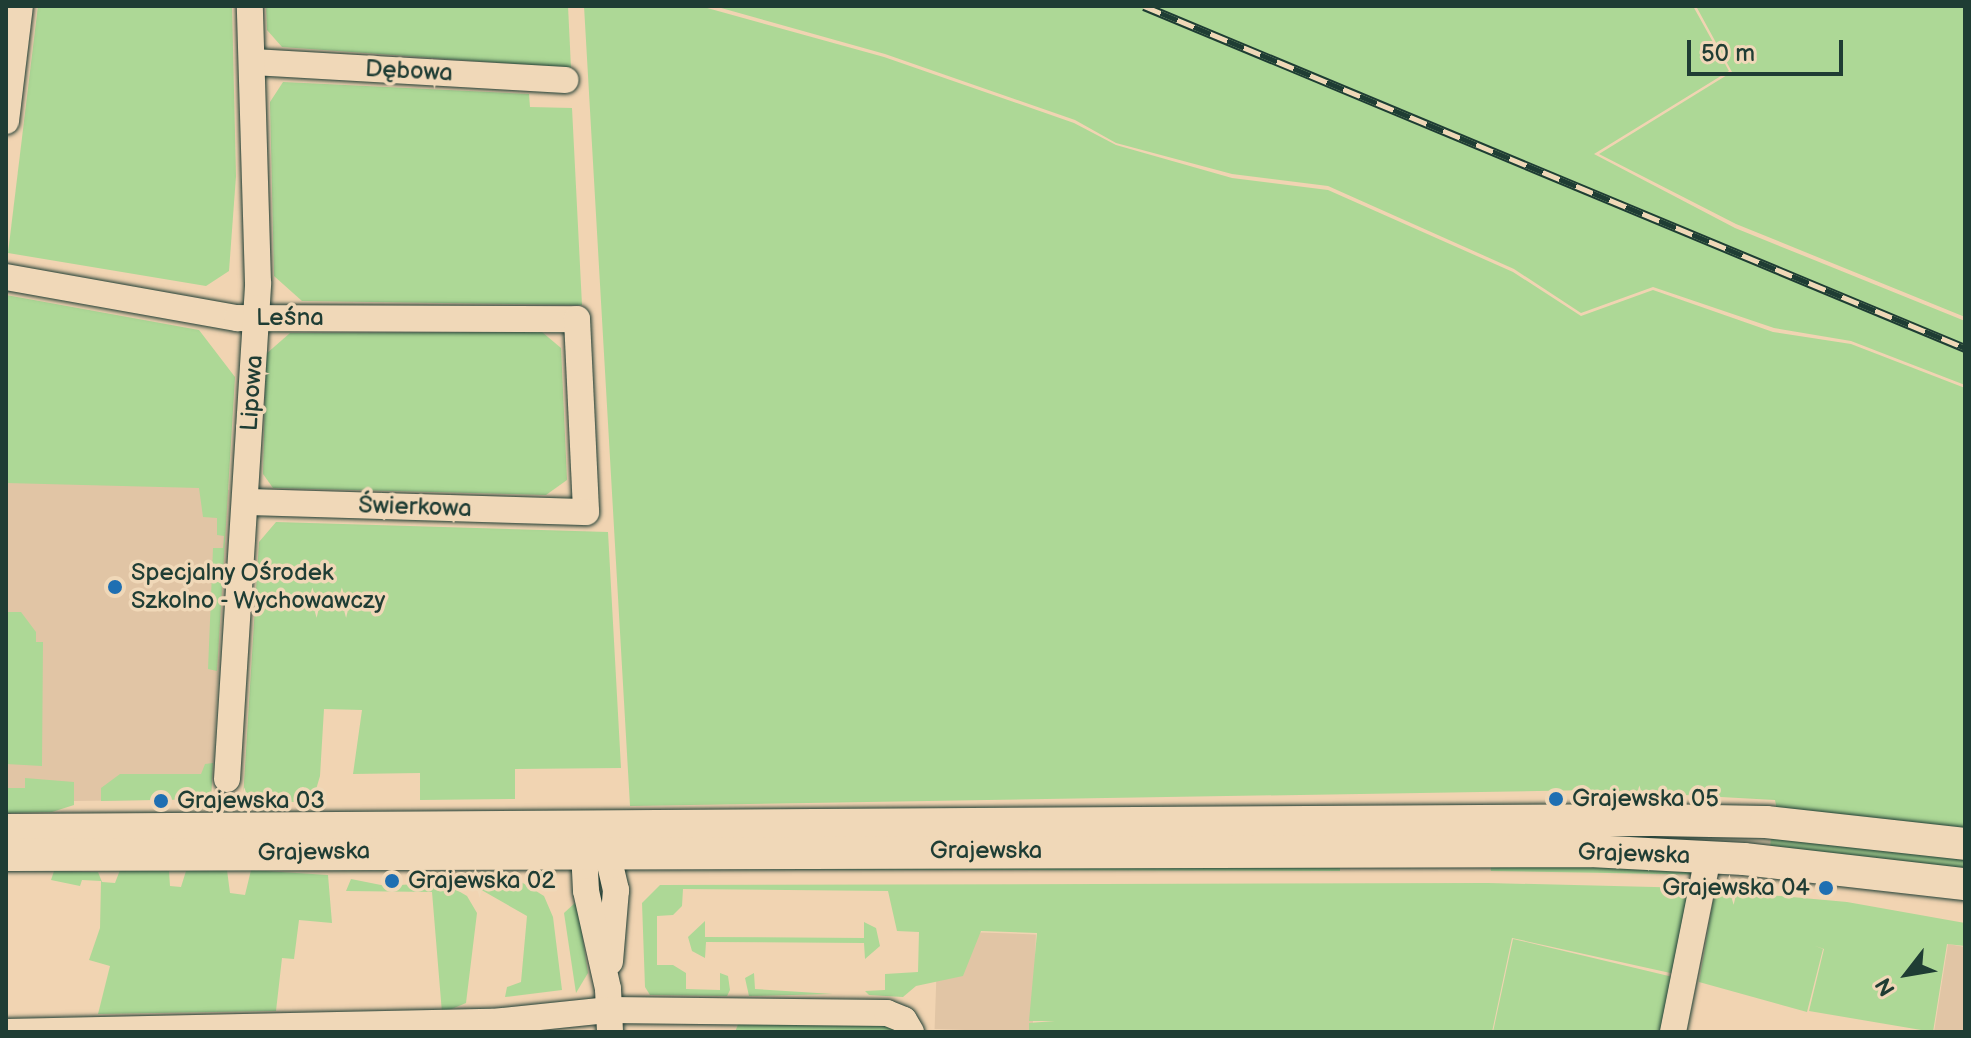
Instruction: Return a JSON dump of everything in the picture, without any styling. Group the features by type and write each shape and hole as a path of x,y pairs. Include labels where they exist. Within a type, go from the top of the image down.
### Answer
{"main road":[{"name":"Grajewska","path":"6,855 1655,820 1766,822 1965,844"},
{"name":"Grajewska","path":"6,830 597,842 1543,851 1708,857 1965,884"}],"street":[{"path":"6,121 20,6"},
{"name":"Lipowa","path":"227,779 257,318 250,6"},
{"name":"Dębowa","path":"253,62 565,80"},
{"name":"Leśna","path":"6,277 257,318 577,319 586,512"},
{"name":"Świerkowa","path":"245,502 586,512"},
{"path":"597,842 586,891 609,1010"},
{"path":"1673,1032 1708,857"},
{"path":"6,1032 492,1022 609,1010 887,1013 904,1020 911,1032"}],"shaded area":[{"name":"Specjalny Ośrodek Szkolno - Wychowawczy","path":"6,446 229,490 211,799 6,802"},
{"path":"938,931 1036,934 1033,1032 935,1029"},
{"path":"1948,944 1965,947 1965,1032 1934,1032"}],"green space":[{"path":"38,6 232,6 236,176 229,271 206,286 8,253"},
{"path":"266,6 568,6 571,68 282,47 267,30"},
{"path":"584,6 700,6 884,57 1074,123 1116,145 1232,178 1328,190 1513,272 1581,316 1653,290 1773,332 1851,344 1965,388 1965,831 1777,810 1775,800 1594,790 630,806"},
{"path":"714,6 1693,6 1729,71 1594,154 1735,228 1965,321 1965,385 1851,341 1774,328 1653,287 1581,313 1514,269 1328,186 1232,174 1116,143 1075,120 885,54"},
{"path":"1696,6 1965,6 1965,317 1736,224 1599,154 1732,72"},
{"path":"283,82 529,94 530,107 572,108 582,305 302,301 274,276 270,102"},
{"path":"6,295 199,330 235,377 217,671 208,669 213,548 223,548 224,536 217,535 217,518 203,517 199,488 6,483"},
{"path":"542,332 561,348 567,480 546,495 273,488 263,474 266,354 290,333"},
{"path":"276,522 608,532 621,768 515,769 515,799 420,800 420,773 353,774 362,710 324,709 320,776 312,803 243,799 259,542"},
{"path":"6,612 21,612 36,632 36,642 43,642 42,766 6,764"},
{"path":"213,763 211,799 101,801 101,788 120,774 201,774 205,764"},
{"path":"25,778 74,782 74,805 52,812 6,813 6,788 25,788"},
{"path":"1771,837 1965,858 1965,871 1770,848"},
{"path":"1491,863 1693,867 1693,875 1491,871"},
{"path":"1340,864 1340,871 681,869"},
{"path":"120,870 169,871 170,886 181,887 186,871 227,870 230,893 245,895 251,870 328,875 332,923 299,920 294,959 282,958 276,1011 98,1014 110,966 89,960 100,928 101,881 82,880 80,886 51,880 54,871 98,872 102,882 115,883"},
{"path":"351,879 386,886 443,882 467,896 477,913 466,1003 442,1013 432,892 346,891"},
{"path":"476,880 518,880 544,896 553,917 562,990 505,997 507,987 521,982 527,916 478,888"},
{"path":"1488,883 1694,888 1675,974 1512,938 1492,1032 1029,1032 1029,1023 1055,1021 1029,1021 1037,933 981,931 963,976 916,986 903,997 869,995 865,991 885,990 885,974 918,972 919,932 897,931 888,891 683,889 682,906 673,915 657,916 657,965 673,965 686,973 686,989 720,990 720,973 728,976 730,990 727,996 650,995 645,987 642,903 660,885"},
{"path":"1715,890 1847,902 1965,923 1965,946 1947,944 1933,1032 1809,1011 1824,949 1815,946 1823,949 1807,1012 1699,982"},
{"path":"577,901 588,973 576,993 564,913"},
{"path":"705,921 705,937 864,938 864,922 876,928 880,946 865,959 864,943 706,942 705,958 692,951 688,937"},
{"path":"1513,939 1673,977 1660,1032 1493,1032"},
{"path":"754,973 755,989 833,994 749,996 745,978"},
{"path":"739,1022 886,1023 900,1032 735,1032"}],"railway":[{"path":"1144,6 1965,348"}],"place":[{"name":"Specjalny Ośrodek Szkolno - Wychowawczy","path":"115,587"},
{"name":"Grajewska 05","path":"1556,799"},
{"name":"Grajewska 03","path":"161,801"},
{"name":"Grajewska 02","path":"392,881"},
{"name":"Grajewska 04","path":"1826,888"}]}
